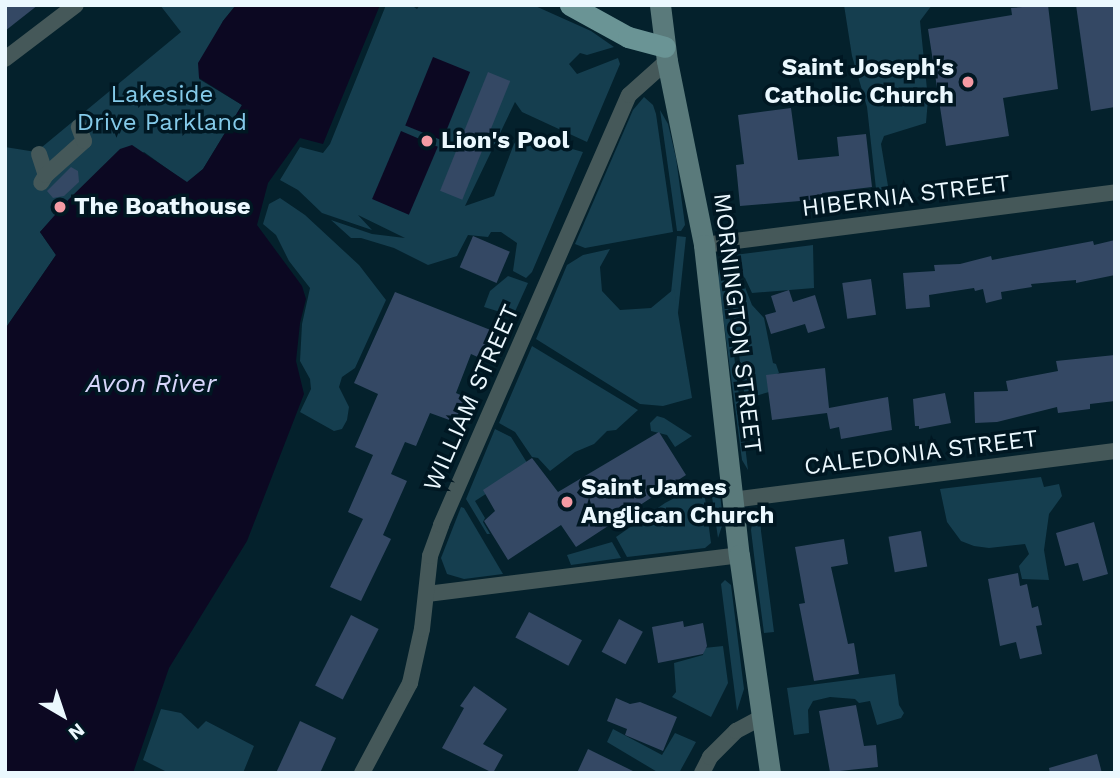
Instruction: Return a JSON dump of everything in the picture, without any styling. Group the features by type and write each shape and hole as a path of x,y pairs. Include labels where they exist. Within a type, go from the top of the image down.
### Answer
{"main road":[{"path":"570,5 628,37 666,54"}],"street":[{"path":"5,59 76,5"},
{"name":"MORNINGTON STREET","path":"660,5 666,54 704,245 732,500 770,773"},
{"name":"WILLIAM STREET","path":"362,773 410,683 427,594 430,556 441,525 629,95 666,54"},
{"path":"39,154 44,179 84,141 79,127"},
{"name":"HIBERNIA STREET","path":"704,245 1115,192"},
{"name":"CALEDONIA STREET","path":"732,500 1115,451"},
{"path":"427,594 739,555"},
{"path":"702,773 710,757 736,731 762,717"}],"green space":[{"name":"Lakeside Drive Parkland","path":"160,5 236,5 223,21 199,79 242,105 203,169 187,183 144,152 54,217 40,232 56,255 5,329 5,147 36,152 181,32"},
{"path":"386,5 411,5 417,9 420,5 533,5 591,31 614,47 587,55 580,53 569,64 577,74 618,58 620,64 587,142 522,112 515,102 465,206 494,196 514,144 521,135 583,152 532,272 526,278 513,271 517,243 501,232 491,232 488,237 468,235 457,256 428,265 394,248 361,238 351,238 331,220 372,234 405,238 358,215 372,230 322,213 298,190 280,180 300,147 323,153 330,144"},
{"path":"844,5 932,5 920,21 928,99 926,123 884,136 881,144 890,198 902,197 906,201 871,206 870,202 884,200 883,190 876,189 867,107 852,56"},
{"path":"644,97 653,105 656,114 673,232 585,248 575,244 633,110"},
{"path":"660,110 668,124 676,158 685,225 681,231 677,231"},
{"path":"280,198 305,215 359,265 386,300 355,368 342,377 339,387 349,407 342,429 334,431 300,412 311,389 310,379 300,361 302,324 310,288 289,261 276,235 263,224 269,204"},
{"path":"677,236 686,237 669,399 660,398"},
{"path":"813,245 814,288 752,293 745,278 731,266 730,260 734,255"},
{"path":"610,249 600,267 602,291 620,310 651,308 674,289 692,398 663,406 640,404 536,339 567,265 583,255"},
{"path":"721,264 748,470 742,460 718,278"},
{"path":"728,273 743,282 752,305 764,318 773,363 779,373 768,378 769,392 745,399"},
{"path":"508,276 528,283 513,316 484,307 490,291"},
{"path":"532,346 638,410 616,430 607,431 594,444 575,452 550,471 538,458 532,457 515,432 499,423"},
{"path":"657,416 692,436 675,447 667,435 651,431 650,423"},
{"path":"495,429 511,437 529,466 475,501 485,518 483,522 490,534 487,534 466,499"},
{"path":"1041,477 1044,487 1059,484 1062,496 1049,514 1044,550 1049,580 1022,579 1019,566 1029,554 1025,544 989,548 974,546 961,541 947,522 940,489"},
{"path":"719,481 723,523 718,538 710,483"},
{"path":"703,483 711,543 705,548 627,557 616,537 665,503"},
{"path":"461,507 503,574 464,579 447,574 441,558"},
{"path":"760,511 774,632 764,633 751,530 753,517"},
{"path":"612,542 621,558 571,565 567,555"},
{"path":"725,580 731,585 744,689 737,711 721,584"},
{"path":"723,646 728,683 711,717 672,697 676,692 674,663 703,655 704,648"},
{"path":"895,674 899,705 904,713 901,718 877,725 870,701 859,703 855,699 830,697 813,701 808,710 809,733 794,735 787,688"},
{"path":"161,709 181,713 198,729 206,721 254,746 243,773 169,773 143,760"},
{"path":"613,729 662,755 675,733 696,742 679,773 659,773 607,742"}],"water":[{"name":"Avon River","path":"236,5 380,5 323,144 300,138 268,183 257,225 302,286 306,299 300,323 296,361 304,394 247,541 169,668 133,773 5,773 5,329 56,255 40,232 120,149 132,145 187,182 203,169 242,105 199,78 198,63 223,21"},
{"path":"433,57 470,72 442,141 405,126"},
{"path":"401,131 438,147 409,215 372,199"}],"building":[{"path":"5,5 38,5 5,31"},
{"name":"Saint Joseph's Catholic Church","path":"1048,5 1058,89 1003,98 1009,136 946,146 928,29 1012,15 1011,8"},
{"path":"1076,5 1115,5 1115,107 1091,111"},
{"path":"488,72 510,81 462,200 440,191"},
{"path":"791,108 798,160 839,156 837,137 866,134 872,187 822,193 823,199 740,206 736,165 744,164 738,115"},
{"path":"71,167 78,171 79,182 64,196 53,198 47,191"},
{"path":"473,236 510,252 497,283 460,267"},
{"path":"1115,240 1115,275 1076,283 1076,280 1031,284 1032,287 1001,292 1002,299 986,303 983,289 929,295 930,307 906,309 903,273 935,271 934,265 960,264 991,256 992,260 1093,241 1094,245"},
{"path":"871,279 876,315 847,319 842,283"},
{"path":"789,290 793,302 815,295 825,328 808,333 805,324 771,334 765,315 776,312 771,296"},
{"path":"395,292 493,331 482,359 471,354 456,393 465,397 455,422 430,413 416,446 405,442 391,474 407,481 383,535 391,539 361,601 330,587 363,519 348,512 373,455 355,447 378,394 354,383"},
{"path":"1115,355 1115,401 1090,404 1090,409 1058,413 1057,407 997,422 975,423 974,392 1008,391 1006,381 1058,371 1056,361"},
{"path":"825,368 829,408 888,397 892,430 841,439 839,427 830,429 827,413 772,420 766,375"},
{"path":"945,393 951,423 919,429 919,426 915,426 913,399"},
{"name":"Saint James Anglican Church","path":"659,432 686,475 576,547 561,525 508,560 484,521 495,511 483,490 532,458 558,492"},
{"path":"1094,522 1108,574 1083,581 1078,563 1065,566 1056,533"},
{"path":"921,531 927,566 895,572 889,537"},
{"path":"844,539 848,564 831,567 848,644 854,643 859,674 814,681 799,604 805,603 795,547"},
{"path":"1018,573 1020,586 1027,584 1032,608 1038,606 1042,625 1036,626 1042,654 1020,659 1016,642 1000,646 988,579"},
{"path":"529,612 582,640 568,666 515,638"},
{"path":"351,615 379,629 343,699 315,685"},
{"path":"619,619 643,632 625,664 602,652"},
{"path":"683,621 684,627 703,623 707,646 703,654 658,663 652,627"},
{"path":"474,686 507,709 483,744 503,755 493,773 442,748 464,708 460,706"},
{"path":"616,698 630,704 640,702 677,717 663,751 625,735 627,729 607,721"},
{"path":"856,705 864,746 876,745 878,767 830,772 819,711"},
{"path":"300,721 336,738 320,773 276,773"},
{"path":"588,749 637,773 577,773"},
{"path":"1097,754 1102,773 1050,773 1049,768"}],"place":[{"name":"Saint Joseph's Catholic Church","path":"968,82"},
{"name":"Lion's Pool","path":"427,141"},
{"name":"The Boathouse","path":"60,207"},
{"name":"Saint James Anglican Church","path":"567,502"}]}
